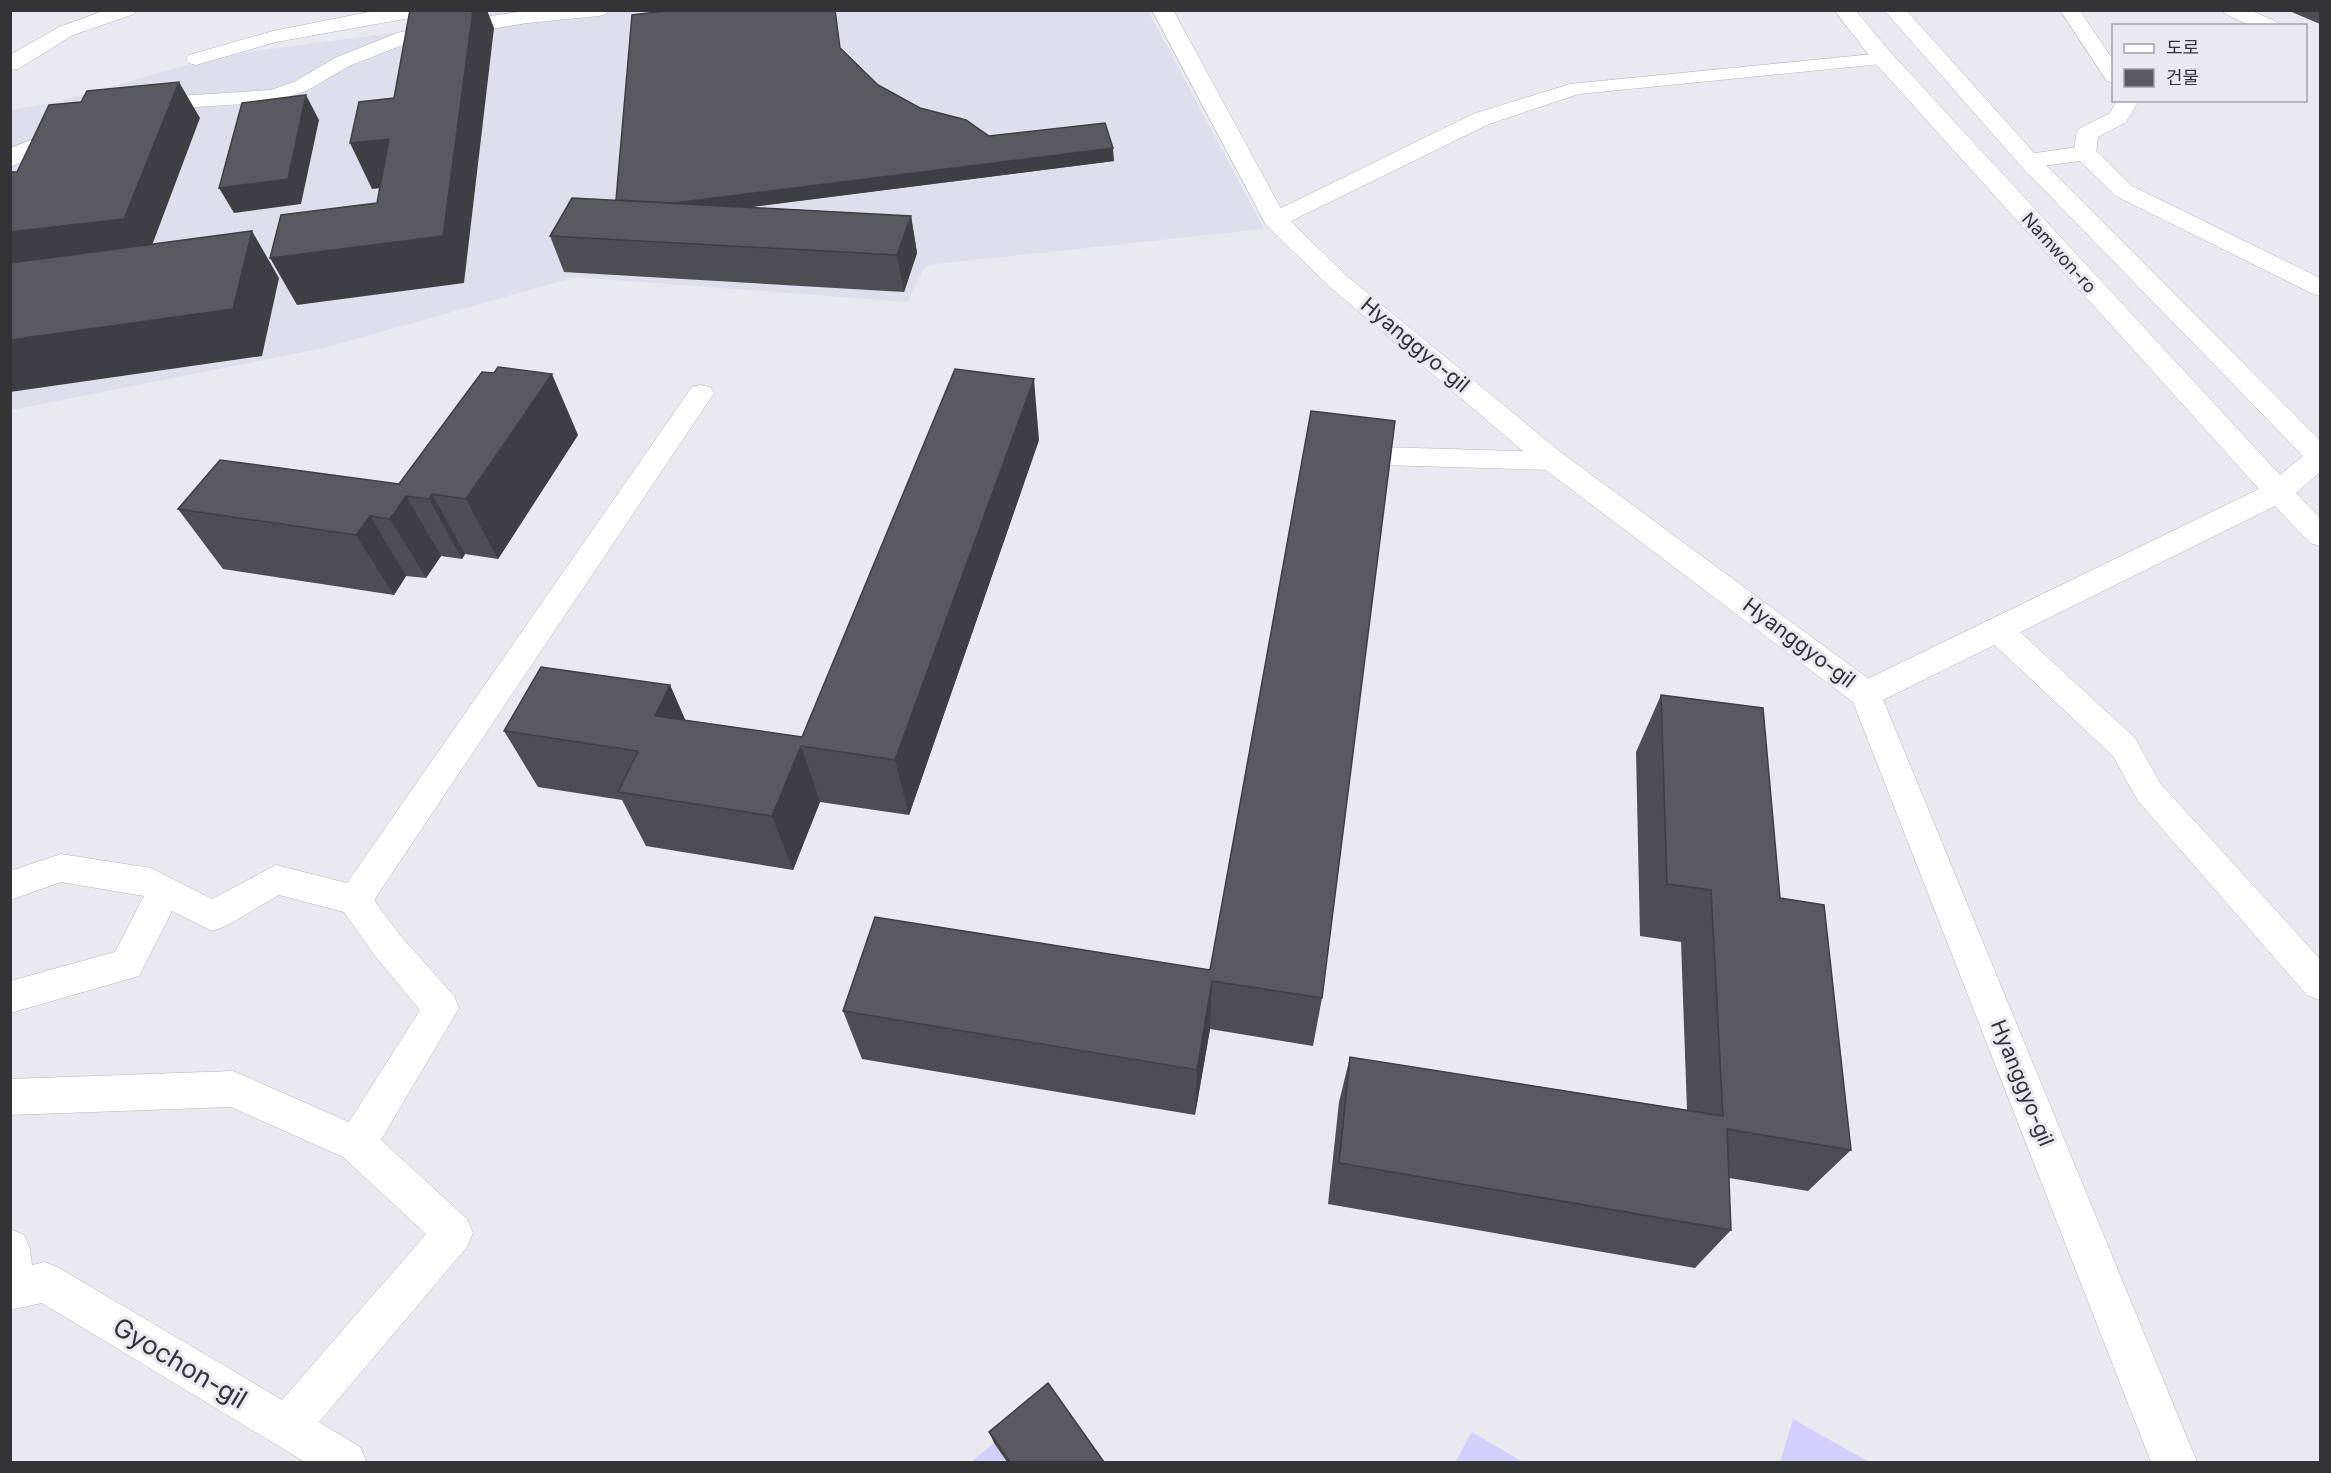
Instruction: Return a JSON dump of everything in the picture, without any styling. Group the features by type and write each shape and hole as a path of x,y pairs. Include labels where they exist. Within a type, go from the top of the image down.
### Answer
{"street":[{"path":"10,64 66,31 127,10"},
{"name":"Hyanggyo-gil","path":"1162,10 1275,220 1339,282 1553,461 1866,694 2174,1462"},
{"name":"Namwon-ro","path":"1844,10 1884,59 2182,388 2320,536"},
{"name":"Namwon-ro","path":"1866,694 2280,491 2320,456 2029,161 1894,10"},
{"path":"2029,161 2085,153 2124,191 2320,288"}],"lane":[{"path":"196,59 273,37 421,10"},
{"path":"123,112 179,102 274,96 301,86 342,62 404,37 515,19 599,10"},
{"path":"2069,10 2112,74"},
{"path":"2232,10 2265,24"},
{"path":"1275,220 1481,119 1577,88 1884,59"},
{"path":"2085,153 2087,134 2118,117 2126,102"},
{"path":"10,161 19,153 85,124"},
{"path":"355,900 701,393"},
{"path":"1343,455 1553,461"},
{"path":"1997,629 2124,747 2149,792 2320,984"},
{"path":"10,886 62,868 151,883 212,916 276,879 355,900 387,945 441,1008 357,1144"},
{"path":"10,997 127,965 165,890"},
{"path":"10,1097 233,1089 357,1144 453,1233 287,1426"},
{"path":"10,1249 13,1289"},
{"name":"Gyochon-gil","path":"13,1289 45,1282 345,1462"}],"shaded area":[{"path":"498,11 1148,11 1264,229 926,265 907,302 575,277 324,348 11,410 11,110 57,102 219,56 436,27"},
{"path":"1793,1419 1869,1462 1780,1462"},
{"path":"1472,1432 1523,1462 1455,1462"},
{"path":"994,1443 1007,1462 971,1462"}],"building":[{"path":"410,10 473,10 443,236 270,258 281,215 377,203 389,139 350,143 359,102 394,98"},
{"path":"674,10 835,10 840,48 878,85 920,108 966,120 989,136 1105,123 1113,148 674,203 616,200 632,15"},
{"path":"179,82 124,219 10,232 10,172 17,172 49,105 81,102 87,91"},
{"path":"306,95 288,179 219,188 242,103"},
{"path":"572,198 911,216 897,255 550,236"},
{"path":"252,231 233,309 10,340 10,263"},
{"path":"498,367 552,374 466,499 432,494 429,499 406,496 390,519 370,516 356,535 178,509 220,460 399,484 482,372 494,373"},
{"path":"955,369 1034,379 895,760 801,746 772,816 618,792 638,751 504,731 541,667 670,685 655,716 802,737"},
{"path":"1311,411 1395,421 1322,998 1212,981 1197,1070 843,1011 875,917 1210,970"},
{"path":"1661,695 1763,708 1780,898 1824,905 1851,1150 1727,1129 1731,1230 1339,1163 1350,1057 1723,1116 1711,890 1667,884"},
{"path":"1048,1383 1104,1462 1010,1462 989,1432"}]}
